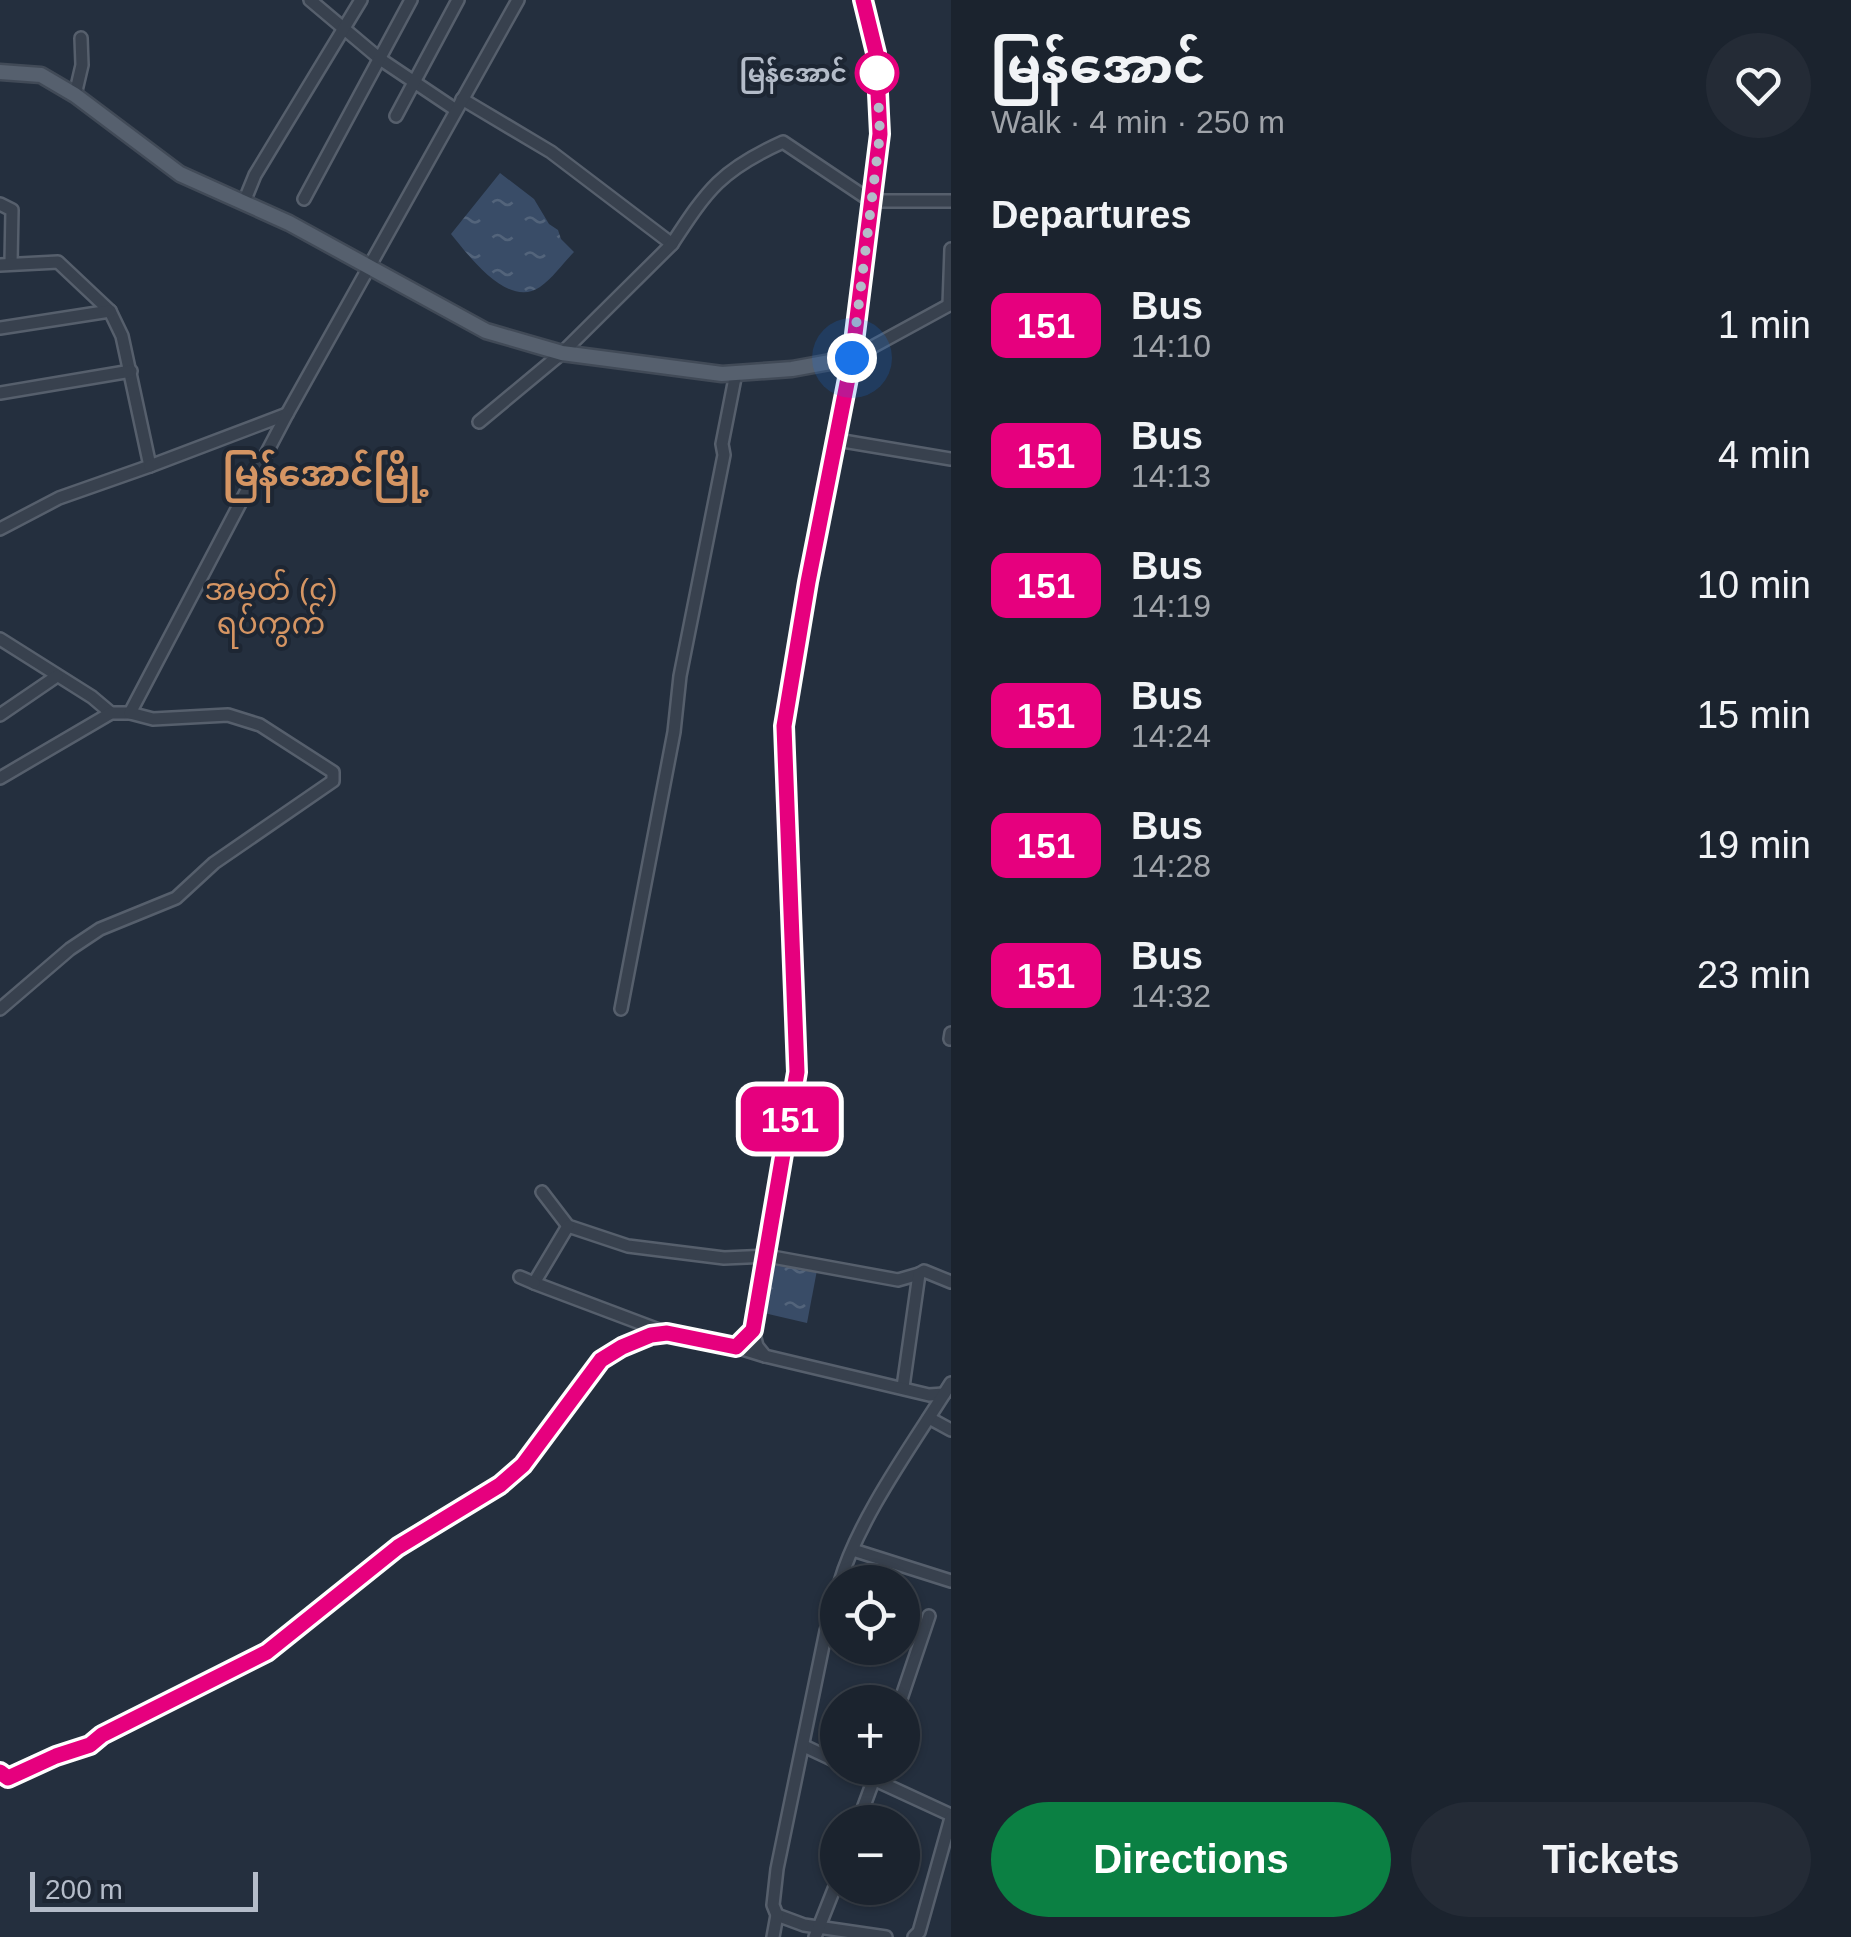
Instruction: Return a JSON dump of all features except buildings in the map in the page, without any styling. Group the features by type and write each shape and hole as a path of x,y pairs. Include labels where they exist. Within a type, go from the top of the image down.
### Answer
{"main road":[{"path":"0,72 42,75 180,174 244,202 486,331 562,353 612,362 736,373 792,369 852,358 880,134 876,53 863,0"}],"street":[{"path":"310,0 415,85 551,152 672,244"},
{"path":"244,202 256,174 360,0"},
{"path":"304,199 411,0"},
{"path":"396,116 458,0"},
{"path":"130,713 287,414 518,0"},
{"path":"75,95 82,65 82,38"},
{"path":"478,422 562,353 672,244 707,191 726,172 783,142 871,202 951,201"},
{"path":"0,204 12,210 6,264 58,262 110,311 131,370 150,466"},
{"path":"765,1356 756,1346 753,1330 797,1072 784,726 808,582 852,358 950,304 951,249"},
{"path":"0,328 110,311"},
{"path":"0,393 131,370"},
{"path":"621,1009 736,373"},
{"path":"0,529 60,498 287,414"},
{"path":"837,440 951,459"},
{"path":"0,638 92,697 111,714"},
{"path":"0,715 57,676"},
{"path":"0,778 111,714 130,713 154,719 228,714 260,725 332,772 333,781 214,863 176,898 100,929 0,1009"},
{"path":"542,1192 568,1226 628,1246 724,1258 767,1256 898,1280 924,1271 951,1282"},
{"path":"534,1283 568,1226"},
{"path":"903,1387 918,1274"},
{"path":"520,1277 667,1333 929,1395 947,1389"},
{"path":"736,1347 753,1330"},
{"path":"2,1777 90,1745 102,1735 267,1652 398,1547 500,1485 523,1465 601,1360 651,1335 667,1333"},
{"path":"847,1565 947,1389"},
{"path":"929,1418 951,1430"},
{"path":"853,1550 951,1582"},
{"path":"906,1685 930,1616"},
{"path":"774,1937 777,1869 820,1663"},
{"path":"804,1746 820,1754"},
{"path":"895,1785 951,1817 919,1932 914,1937"},
{"path":"818,1932 828,1905"},
{"path":"777,1915 818,1932 886,1937"}],"water":[{"path":"500,173 534,199 549,224 574,252 545,283 528,292 515,291 490,277 451,234"},
{"path":"776,1262 817,1270 807,1323 764,1313"}],"bus line":[{"name":"151","path":"0,1772 8,1778 90,1745 102,1735 267,1652 398,1547 500,1485 523,1465 601,1360 622,1347 667,1333 736,1347 753,1330 797,1072 784,726 852,358 880,134 876,53 863,0"}],"place":[{"name":"မြန်အောင်","path":"877,73"}],"district":[{"name":"မြန်အောင်မြို့","path":"326,474"},
{"name":"အမှတ် (၄) ရပ်ကွက်","path":"271,607"}],"route":[{"path":"852,358 880,134 877,73"}]}
